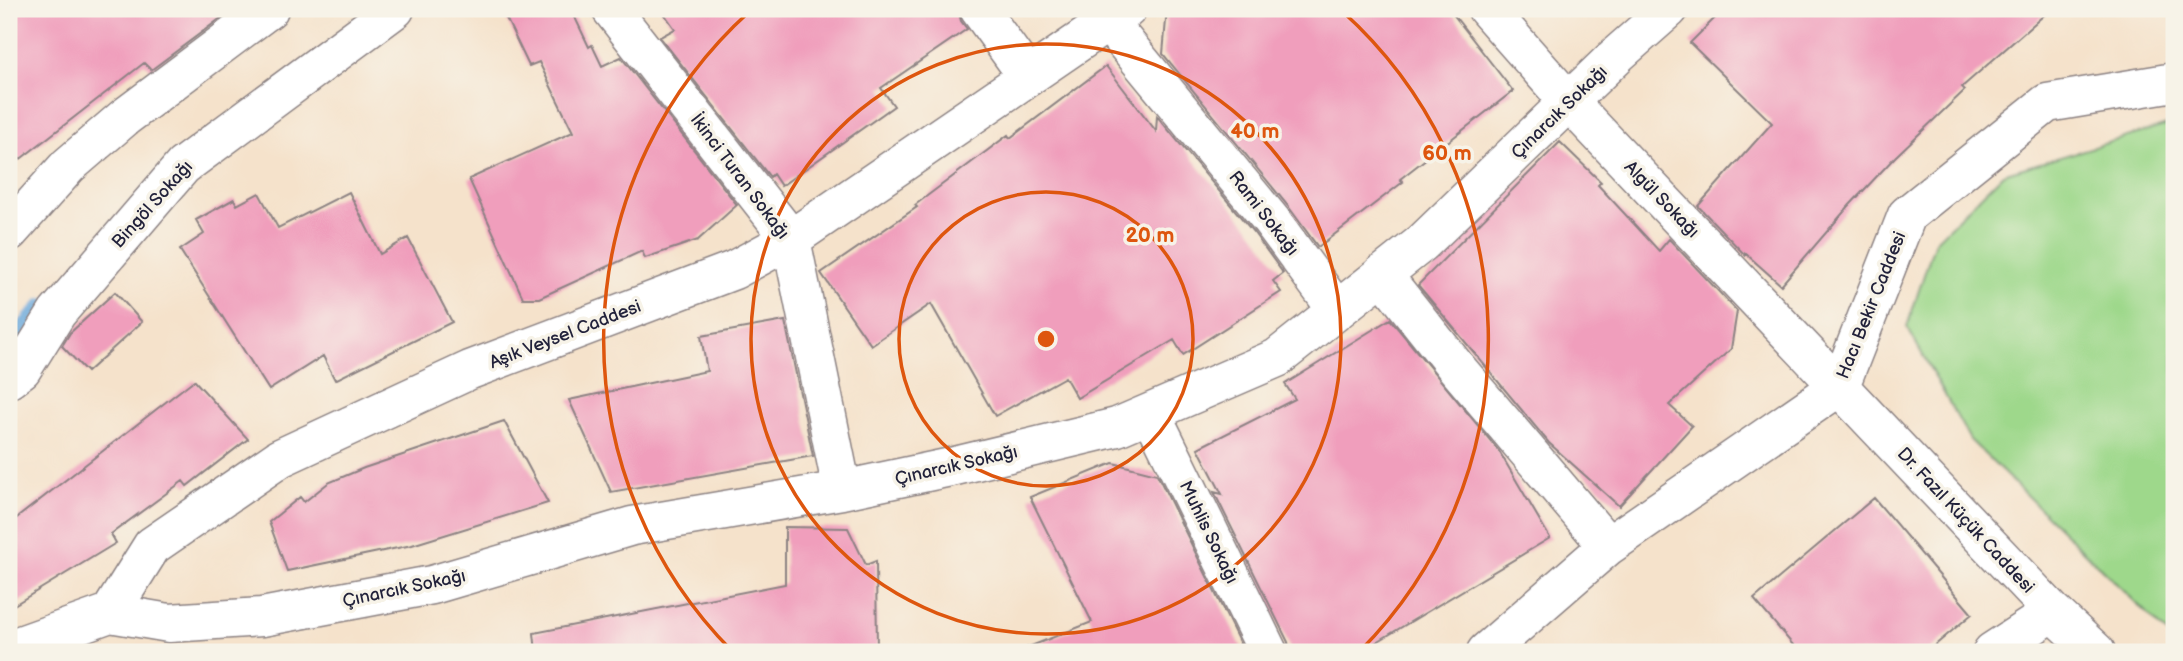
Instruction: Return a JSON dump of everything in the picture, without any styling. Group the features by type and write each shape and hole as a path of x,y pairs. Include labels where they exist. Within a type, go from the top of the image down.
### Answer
{"street":[{"path":"9,232 77,158 125,117 269,9"},
{"name":"Bingöl Sokağı","path":"14,361 183,166 394,9"},
{"name":"İkinci Turan Sokağı","path":"611,9 791,239 842,490"},
{"path":"979,9 1028,77"},
{"name":"Algül Sokağı","path":"1487,9 1569,102 1840,386"},
{"name":"Çınarcık Sokağı","path":"110,613 169,623 262,617 432,585 632,526 842,490 1117,427 1277,358 1422,243 1669,9"},
{"name":"Aşık Veysel Caddesi","path":"110,613 152,546 280,458 470,370 734,270 791,239 1117,15"},
{"name":"Rami Sokağı","path":"1117,15 1337,310"},
{"name":"Hacı Bekir Caddesi","path":"1486,652 1608,546 1840,386 1907,215 2047,103 2174,82"},
{"path":"1382,274 1455,366 1608,546"},
{"name":"Dr. Fazıl Küçük Caddesi","path":"1840,386 2053,612 2095,652"},
{"name":"Muhlis Sokağı","path":"1151,413 1268,652"},
{"path":"1992,652 2053,612"},
{"path":"9,649 110,613"}],"green space":[{"path":"2174,123 2174,640 1970,440 1907,327 1935,241 2003,174"}],"building":[{"path":"9,9 233,9 151,70 144,63 9,168"},
{"path":"527,9 571,9 589,47 592,45 602,66 621,57 737,205 698,240 645,258 642,251 539,298 523,298 469,179 573,132 539,62 529,66 506,18"},
{"path":"661,9 958,9 961,21 967,29 881,88 894,106 781,186 773,174 770,177 660,37 675,29"},
{"path":"1167,9 1449,9 1513,91 1400,179 1403,182 1318,247 1288,206 1163,54"},
{"path":"1724,9 2051,9 1962,87 1965,90 1895,157 1781,285 1745,255 1698,206 1772,123 1690,43"},
{"path":"1106,66 1156,131 1157,116 1254,233 1283,273 1273,281 1281,292 1183,355 1174,340 1077,398 1065,377 995,416 931,304 871,345 821,273 917,207 915,205 1008,135 1010,138"},
{"path":"1560,142 1601,182 1598,185 1659,251 1669,239 1737,311 1731,349 1669,405 1692,426 1619,506 1549,443 1418,285"},
{"path":"349,192 380,254 408,238 452,322 335,380 323,356 269,390 180,250 204,234 196,220 234,199 237,205 259,193 278,228"},
{"path":"115,292 142,322 87,372 62,346 70,333"},
{"path":"1390,319 1499,451 1550,538 1360,652 1290,652 1288,642 1214,492 1222,494 1198,448 1295,399 1285,384"},
{"path":"785,321 813,456 611,492 569,400 707,371 701,336"},
{"path":"194,380 248,439 187,486 183,481 111,534 116,543 9,608 9,524"},
{"path":"504,421 548,503 412,545 287,571 269,522 300,497 304,502 328,483 364,468"},
{"path":"1113,463 1157,474 1244,652 1021,652 1092,622 1030,497"},
{"path":"1874,498 1972,614 1927,652 1799,652 1754,599"},
{"path":"785,527 848,528 866,565 876,561 877,652 536,652 534,633 785,584"}],"waterway":[{"path":"9,343 42,305"}]}
